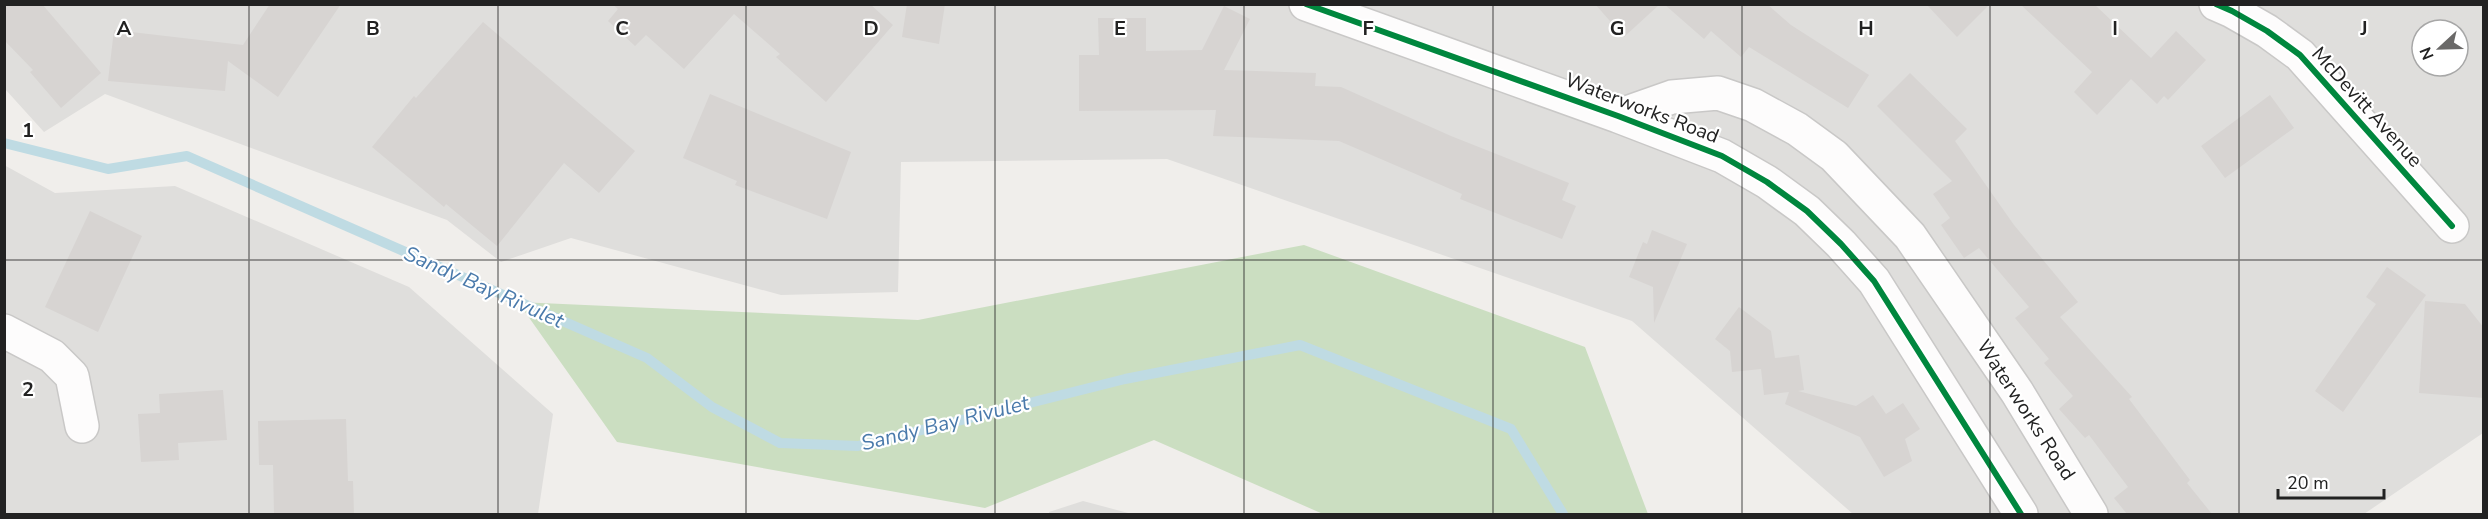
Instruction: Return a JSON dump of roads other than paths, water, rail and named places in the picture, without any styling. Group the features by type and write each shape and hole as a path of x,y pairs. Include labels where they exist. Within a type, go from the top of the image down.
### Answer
{"street":[{"name":"Waterworks Road","path":"1306,4 1618,116 1722,156 1767,182 1808,211 1874,281 2021,514"},
{"name":"McDevitt Avenue","path":"2216,4 2267,31 2300,55 2452,226"},
{"name":"Waterworks Road","path":"1618,116 1672,97 1718,93 1753,105 1788,124 1834,156 1910,236 2017,392 2091,514"},
{"path":"4,331 51,356 72,376 82,426"}],"waterway":[{"name":"Sandy Bay Rivulet","path":"4,143 108,169 187,156 647,358 712,407 780,443 858,446 1125,379 1300,345 1511,429 1563,514"}]}
